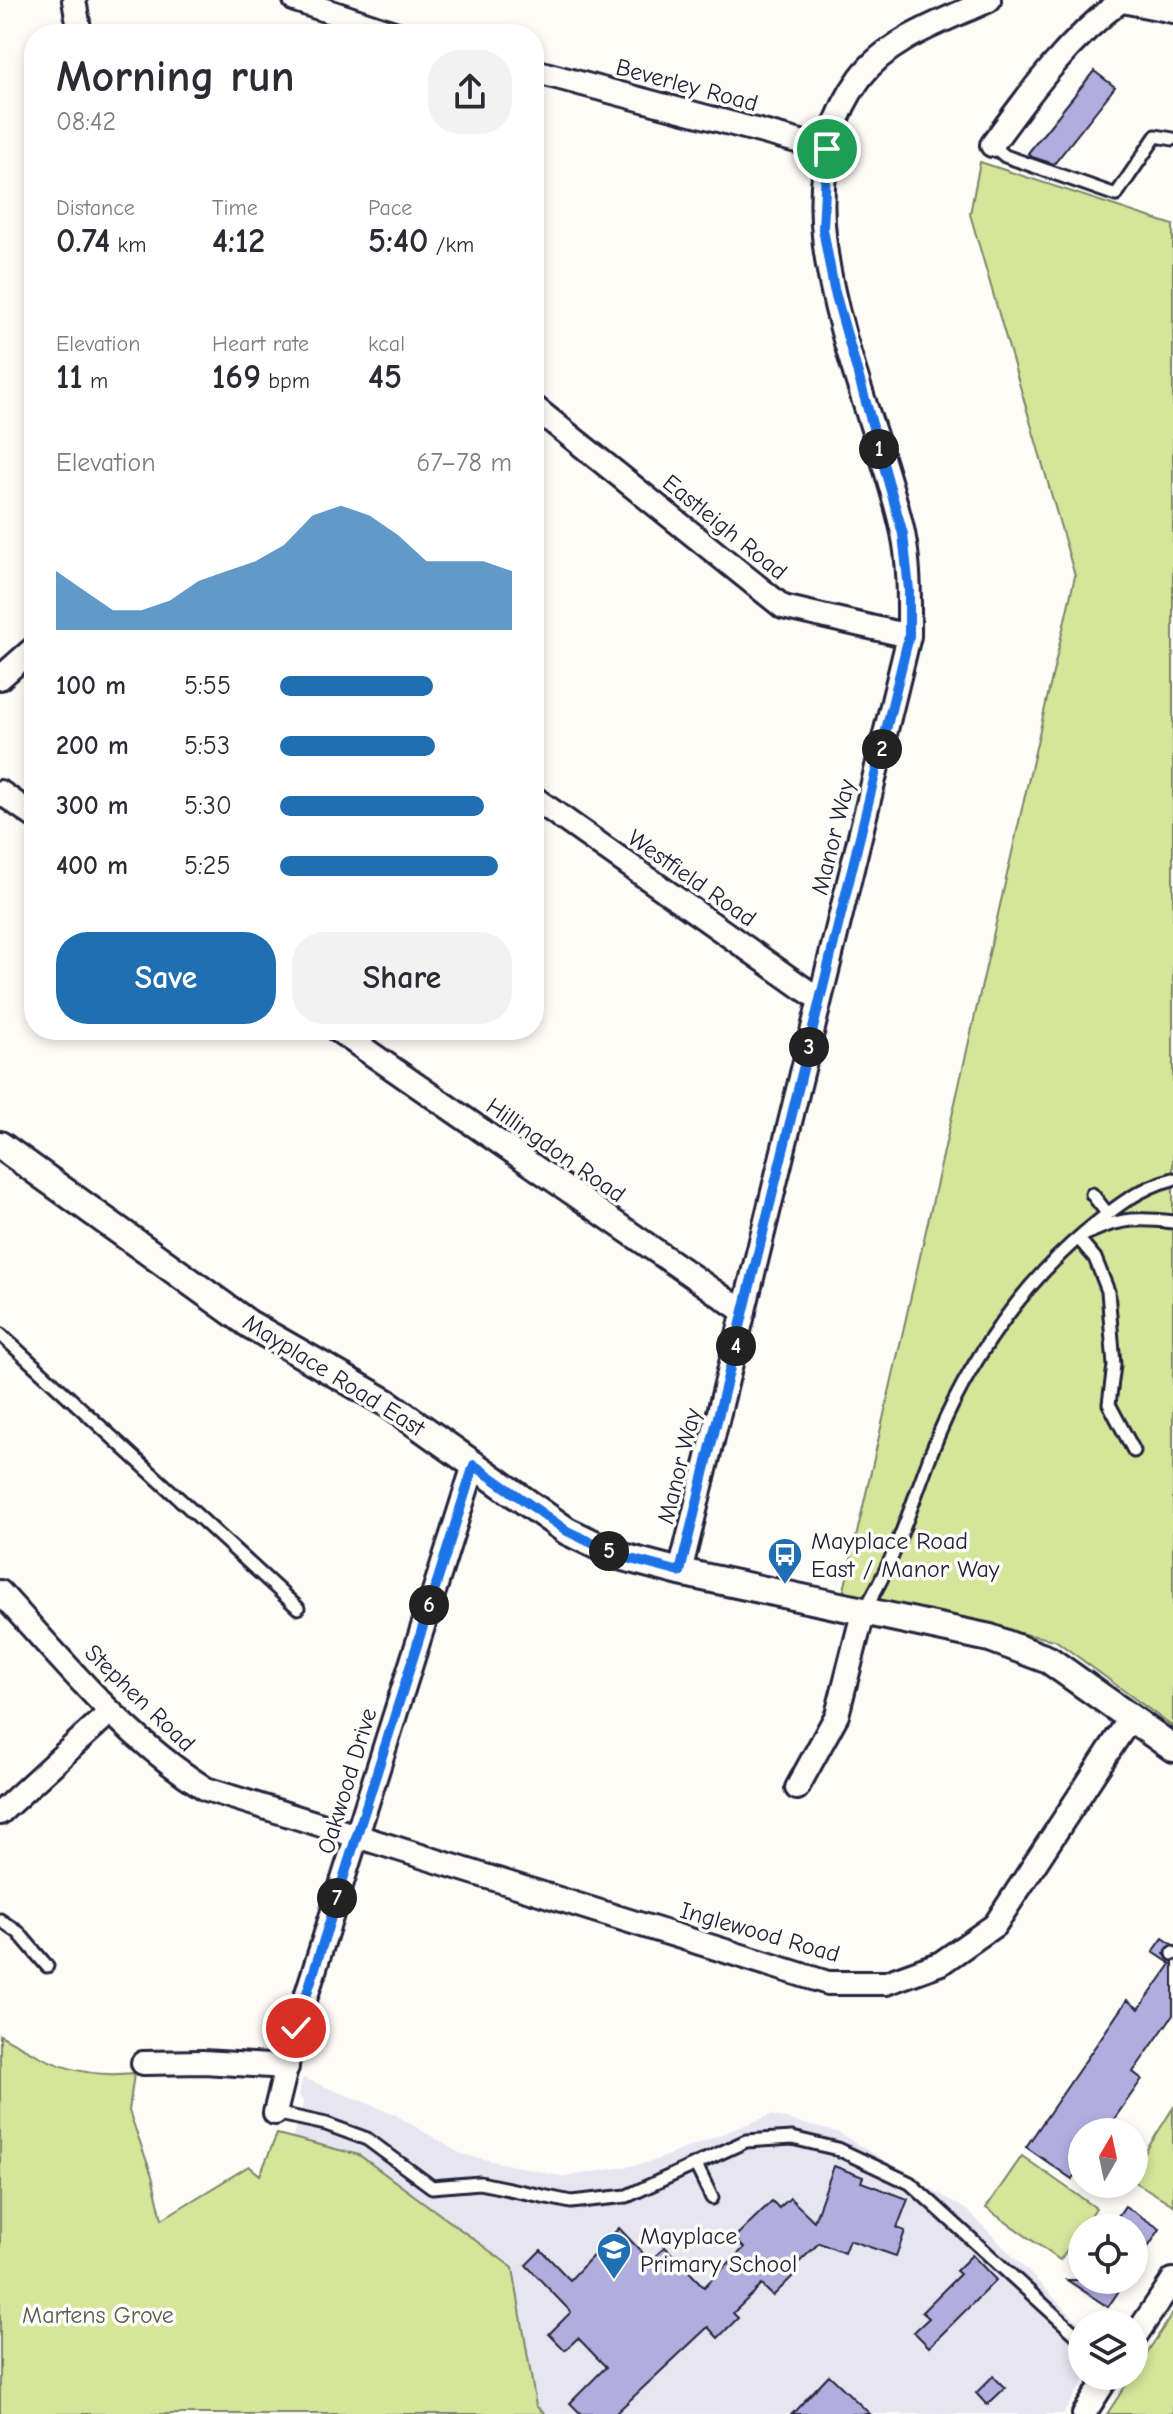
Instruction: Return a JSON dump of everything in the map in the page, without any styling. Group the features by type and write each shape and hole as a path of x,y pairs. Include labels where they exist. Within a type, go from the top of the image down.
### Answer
{"street":[{"path":"74,0 78,24"},
{"path":"295,0 366,24"},
{"name":"Manor Way","path":"680,1572 909,636 909,590 903,534 834,289 823,229 827,149 836,118 861,75 898,44 989,0"},
{"path":"992,145 1039,79 1099,17 1122,0"},
{"path":"1128,0 1173,9"},
{"name":"Beverley Road","path":"544,74 827,149"},
{"name":"Eastleigh Road","path":"544,415 783,607 909,636"},
{"path":"0,678 24,657"},
{"path":"0,792 24,809"},
{"name":"Westfield Road","path":"544,805 820,1000"},
{"name":"Hillingdon Road","path":"351,1040 744,1312"},
{"name":"Mayplace Road East","path":"0,1145 249,1324 387,1403 567,1531 619,1556 680,1572 990,1638 1049,1660 1173,1748"},
{"name":"Oakwood Drive","path":"275,2113 296,2028 474,1465"},
{"name":"Stephen Road","path":"0,1592 110,1712 161,1761 206,1789 357,1836"},
{"path":"797,1788 837,1715 863,1613"},
{"path":"0,1813 110,1712"},
{"name":"Inglewood Road","path":"357,1836 828,1983 886,1983 941,1963 995,1925 1131,1717"},
{"path":"143,2063 203,2062 287,2067"},
{"path":"1148,2317 1173,2280"},
{"path":"1084,2414 1099,2390"}],"lane":[{"path":"992,145 1005,156 1116,195 1156,136 1173,139"},
{"path":"863,1613 893,1558 927,1464 971,1371 1028,1287 1107,1213 1151,1184 1173,1179"},
{"path":"1092,1194 1107,1213"},
{"path":"1078,1238 1108,1222 1148,1219 1173,1222"},
{"path":"1078,1238 1095,1258 1108,1291 1114,1365 1109,1404 1134,1451"},
{"path":"0,1334 298,1608"},
{"path":"0,1920 18,1932 47,1966"},
{"path":"275,2113 326,2124 367,2139 432,2187 480,2183 571,2202 627,2196 746,2141 792,2138 838,2149 910,2183 1068,2327"},
{"path":"696,2165 712,2198"}],"shaded area":[{"name":"Mayplace Primary School","path":"303,2078 394,2114 461,2154 564,2177 648,2163 771,2115 839,2133 968,2211 1068,2312 1068,2390 1078,2390 1063,2414 259,2414 260,2175 277,2134 292,2138 304,2101 299,2096"}],"green space":[{"path":"980,162 1173,225 1173,1727 1055,1640 842,1599 1075,576 970,214"},
{"name":"Martens Grove","path":"0,2035 33,2053 79,2071 134,2073 129,2111 152,2176 162,2219 249,2166 260,2175 277,2134 359,2155 513,2268 536,2406 545,2414 0,2414"},
{"path":"1173,2108 1173,2205 1148,2190 1148,2148"},
{"path":"1022,2156 1068,2188 1068,2198 1082,2198 1096,2208 1092,2214 1068,2214 1068,2248 1060,2260 986,2208"},
{"path":"1173,2313 1173,2414 1107,2414 1123,2390 1148,2390 1148,2351"}],"building":[{"path":"1094,71 1115,87 1054,164 1032,157 1028,153"},
{"path":"1163,1938 1173,1945 1164,1954 1173,1962 1173,2015 1133,2072 1142,2079 1115,2118 1068,2118 1068,2176 1026,2147 1127,2000 1139,2009 1171,1964 1153,1952"},
{"path":"834,2166 863,2177 861,2182 908,2199 897,2228 905,2231 896,2256 849,2240 844,2253 819,2243 789,2272 793,2276 773,2296 762,2285 733,2313 738,2318 718,2338 708,2327 615,2414 581,2414 570,2403 606,2367 578,2338 565,2350 549,2334 571,2312 526,2265 541,2250 570,2280 619,2228 650,2261 665,2247 704,2287 744,2248 734,2238 772,2201 779,2208 790,2198 814,2221"},
{"path":"1125,2206 1137,2214 1120,2214"},
{"path":"1148,2221 1160,2229 1148,2247"},
{"path":"972,2255 996,2280 929,2347 914,2332 929,2318 922,2312 960,2274 956,2271"},
{"path":"1088,2294 1117,2294 1108,2307"},
{"path":"829,2375 870,2414 792,2414"},
{"path":"993,2376 1005,2388 987,2405 976,2393"}],"place":[{"name":"Mayplace Road East / Manor Way","path":"785,1586"},
{"name":"Mayplace Primary School","path":"614,2281"}],"route":[{"path":"296,2028 474,1465 567,1531 619,1556 680,1572 909,636 909,590 903,534 834,289 823,229 822,188 827,149"}]}
